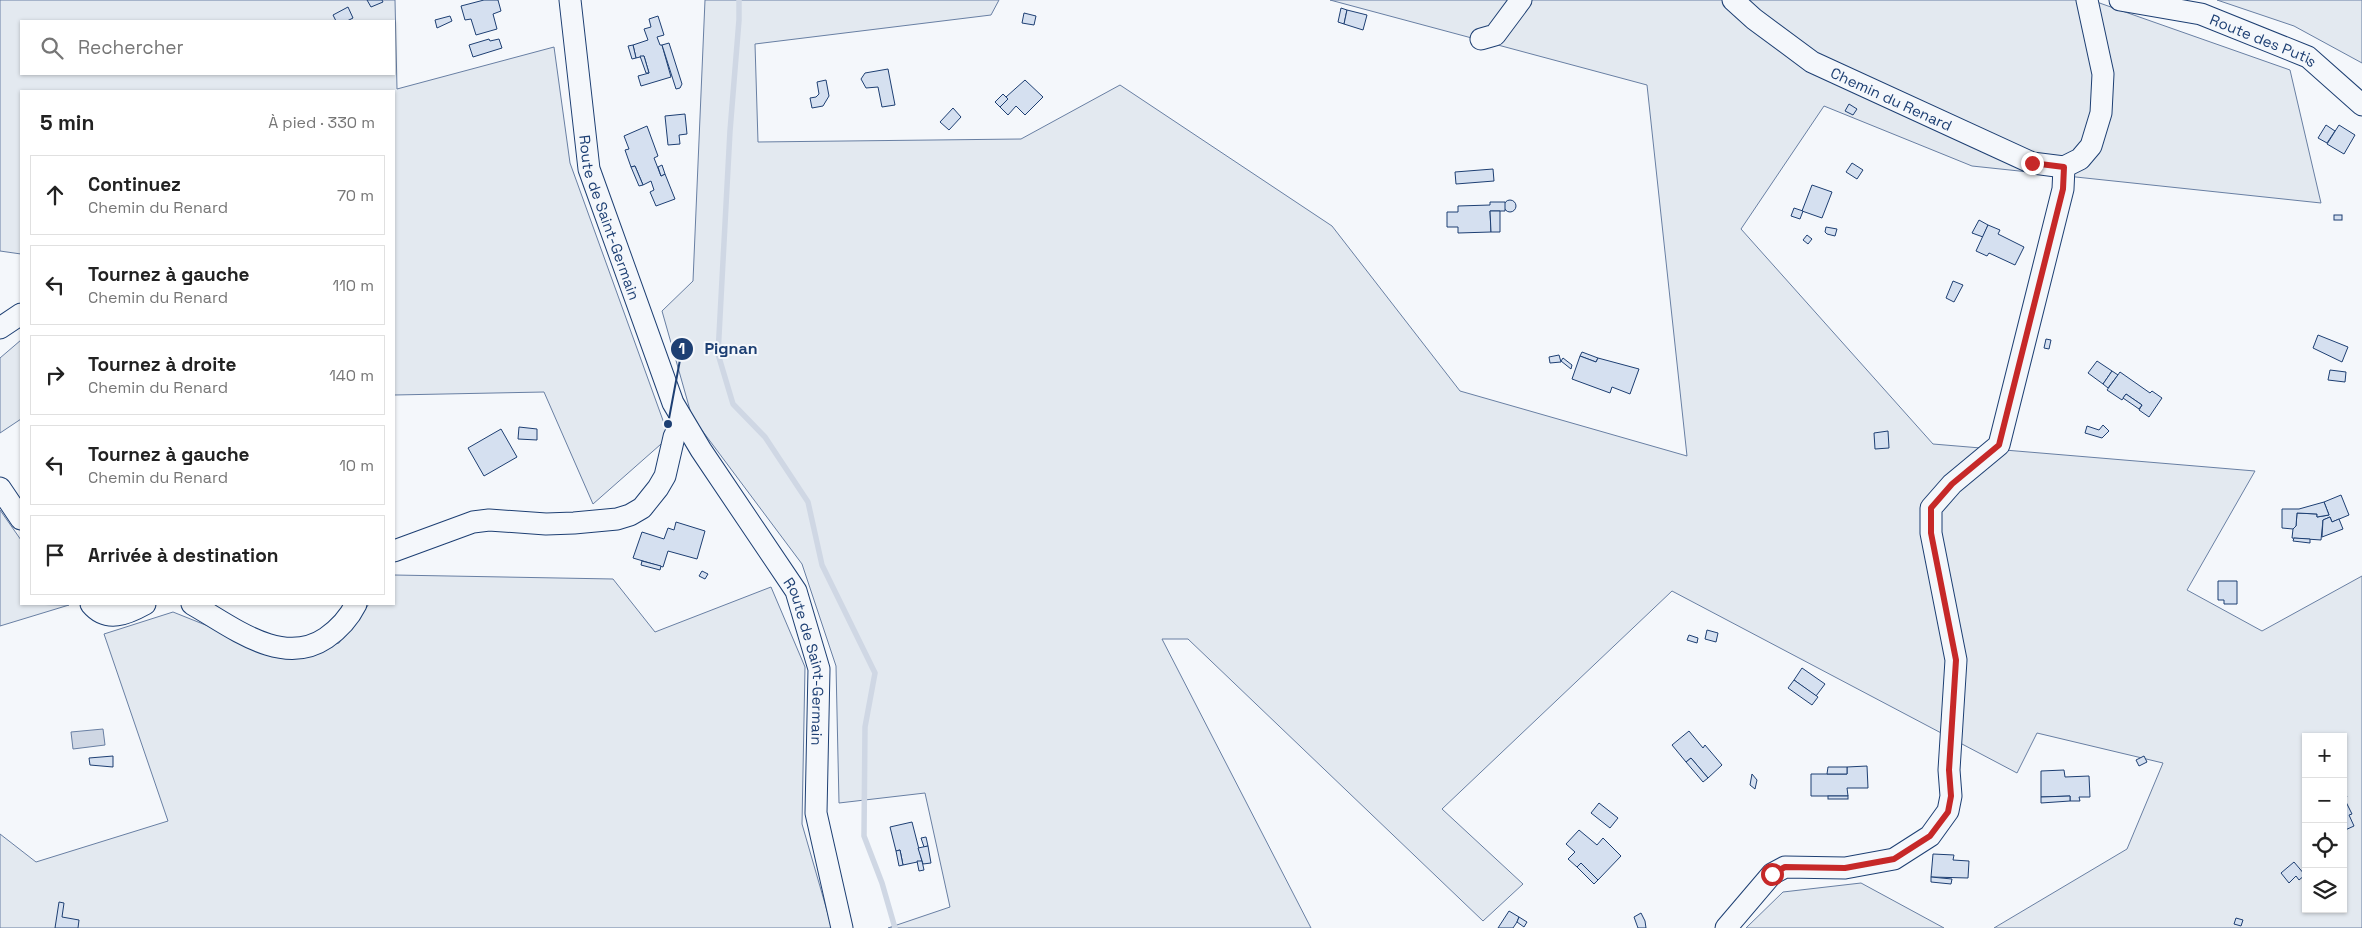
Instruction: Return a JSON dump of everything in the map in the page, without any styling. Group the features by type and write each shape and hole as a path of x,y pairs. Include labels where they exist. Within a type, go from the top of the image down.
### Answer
{"street":[{"name":"Route de Saint-Germain","path":"570,0 589,169 673,403 685,426 796,591 819,669 816,813 842,928"},
{"path":"1481,39 1495,35 1521,0"},
{"name":"Chemin du Renard","path":"1733,0 1754,19 1812,62 2032,163 2064,167"},
{"path":"1726,928 1772,874 1785,867 1845,868 1894,859 1930,836 1948,812 1951,796 1949,770 1956,660 1931,533 1931,508 1952,484 1999,445 2063,189 2064,167 2080,159 2091,146 2101,113 2103,74 2087,0"},
{"name":"Route des Putis","path":"2120,0 2201,14 2308,57 2362,105"},
{"path":"0,328 20,315"},
{"path":"395,551 473,522 489,520 546,524 574,523 618,519 630,515 642,508 658,488 665,476 674,437 677,431 685,426"},
{"path":"0,488 20,518"},
{"path":"92,605 99,612 111,616 143,605"},
{"path":"194,605 258,641 287,650 303,650 317,644 344,623 355,605"}],"shaded area":[{"path":"0,0 395,0 397,89 554,47 570,163 669,437 593,504 544,392 395,395 395,90 20,90 20,254 0,251"},
{"path":"705,0 999,0 991,15 755,44 758,142 1021,139 1120,85 1332,226 1460,391 1687,456 1647,85 1330,0 2091,0 2290,70 2321,203 1972,166 1824,106 1741,229 1933,444 2255,471 2187,590 2262,631 2362,576 2362,928 1994,928 2127,849 2163,763 2037,733 2017,773 1672,591 1442,809 1523,884 1483,921 1188,639 1162,639 1311,928 888,928 950,907 925,793 839,803 836,666 802,564 692,417 662,311 693,281"},
{"path":"2217,0 2362,0 2362,63 2294,26"},
{"path":"20,341 20,420 0,433 0,358"},
{"path":"0,510 20,539 20,605 69,605 0,626"},
{"path":"395,575 613,579 655,632 771,587 805,667 802,824 832,928 0,928 0,834 36,862 168,821 104,634 173,612 288,658 339,643 368,605 395,605"},
{"path":"103,729 105,745 73,749 71,732"},
{"path":"1861,883 1944,928 1746,928 1783,892"}],"building":[{"path":"367,0 382,0 383,2 371,7"},
{"path":"484,0 498,0 501,11 493,14 497,29 476,35 471,19 465,20 461,6"},
{"path":"348,7 353,18 349,20 336,20 333,15"},
{"path":"1341,8 1347,10 1344,24 1338,22"},
{"path":"1347,10 1367,15 1363,30 1344,24"},
{"path":"1024,13 1036,16 1034,25 1022,23"},
{"path":"450,16 452,21 437,28 435,20"},
{"path":"658,16 664,35 657,37 660,45 662,45 671,77 641,86 638,76 649,73 644,56 636,58 633,45 648,40 644,29 651,27 649,19"},
{"path":"489,39 490,41 499,39 502,48 473,57 469,45"},
{"path":"669,43 682,84 680,88 676,89 662,45"},
{"path":"633,45 636,58 632,59 628,46"},
{"path":"640,56 644,56 649,73 646,73"},
{"path":"888,69 895,105 882,107 878,87 866,88 861,79 865,73"},
{"path":"826,80 829,96 823,106 812,108 810,98 816,97 819,94 817,82"},
{"path":"1025,80 1043,97 1025,115 1016,106 1008,115 1000,107 1008,99 1006,97"},
{"path":"1003,94 1008,99 1000,107 995,102"},
{"path":"1849,104 1857,109 1853,115 1845,111"},
{"path":"953,108 961,117 949,130 940,122"},
{"path":"685,114 687,134 679,135 680,144 668,145 665,116"},
{"path":"2326,125 2335,131 2327,143 2318,138"},
{"path":"2339,125 2355,135 2344,154 2327,144"},
{"path":"647,126 658,156 654,158 661,176 665,174 675,199 656,206 650,192 654,190 651,181 643,185 635,166 631,167 625,150 629,149 624,136"},
{"path":"1852,163 1863,170 1857,179 1846,172"},
{"path":"662,165 665,174 661,176 658,167"},
{"path":"635,166 643,185 639,186 631,167"},
{"path":"1493,169 1494,181 1456,184 1455,172"},
{"path":"1812,185 1832,192 1822,218 1802,211"},
{"path":"1508,200 1512,200 1516,206 1512,212 1508,212 1504,208 1504,204"},
{"path":"1490,202 1505,202 1505,211 1490,211 1491,232 1458,233 1458,227 1447,227 1447,212 1458,212 1458,206 1490,205"},
{"path":"1794,208 1803,211 1800,219 1791,216"},
{"path":"1490,211 1500,211 1500,232 1491,232"},
{"path":"2334,215 2342,215 2342,220 2334,220"},
{"path":"1979,220 1988,225 1983,237 1972,233"},
{"path":"1988,225 2000,230 1998,234 2024,247 2015,265 1989,253 1987,256 1976,251"},
{"path":"1826,227 1837,229 1835,236 1825,232"},
{"path":"1807,235 1812,239 1808,244 1803,240"},
{"path":"1953,281 1963,285 1954,302 1946,298"},
{"path":"2318,335 2348,347 2342,362 2313,348"},
{"path":"2046,339 2051,340 2049,349 2044,348"},
{"path":"1582,352 1598,358 1596,362 1580,356"},
{"path":"1559,355 1561,362 1550,363 1549,357"},
{"path":"1580,356 1596,362 1598,358 1639,369 1630,394 1612,387 1610,393 1572,379"},
{"path":"1563,358 1572,365 1571,369 1561,361"},
{"path":"2097,361 2112,371 2103,384 2088,373"},
{"path":"2330,370 2346,372 2345,382 2328,380"},
{"path":"2112,371 2118,375 2108,388 2103,384"},
{"path":"2120,372 2150,393 2152,391 2162,398 2149,417 2139,410 2142,405 2126,394 2122,400 2107,390"},
{"path":"2126,394 2142,405 2139,409 2123,398"},
{"path":"2103,425 2109,431 2102,438 2085,433 2087,426 2099,430"},
{"path":"519,427 537,429 537,440 518,439"},
{"path":"501,429 517,457 484,476 468,448"},
{"path":"1888,431 1889,448 1875,449 1874,433"},
{"path":"2341,495 2349,515 2332,522 2330,517 2323,520 2321,540 2292,538 2293,529 2296,526 2297,513 2317,514 2317,517 2329,515 2324,502"},
{"path":"2324,502 2329,515 2317,517 2317,514 2297,513 2296,526 2293,529 2282,528 2282,509 2299,509"},
{"path":"2330,517 2332,522 2339,519 2343,529 2322,537 2323,520"},
{"path":"676,522 705,531 697,559 668,551 663,567 633,558 642,532 664,539 668,528 674,530"},
{"path":"2294,538 2310,539 2310,543 2293,541"},
{"path":"642,561 661,566 660,570 641,565"},
{"path":"702,571 708,574 705,579 699,576"},
{"path":"2218,581 2237,581 2237,604 2224,604 2224,600 2218,600"},
{"path":"1707,630 1718,633 1716,642 1705,639"},
{"path":"1689,635 1698,638 1697,643 1687,640"},
{"path":"1802,668 1825,684 1816,696 1794,680"},
{"path":"1794,680 1818,697 1812,705 1788,688"},
{"path":"1689,731 1703,748 1705,745 1722,765 1708,778 1691,758 1686,762 1672,745"},
{"path":"113,756 113,767 90,765 89,758"},
{"path":"2144,756 2147,762 2139,766 2136,760"},
{"path":"1691,758 1708,778 1703,782 1686,762"},
{"path":"1867,766 1868,788 1847,788 1848,796 1811,796 1811,774 1847,774 1847,767"},
{"path":"1828,767 1847,767 1847,774 1827,774"},
{"path":"2064,770 2065,777 2089,776 2090,797 2079,797 2080,801 2070,801 2070,796 2041,797 2041,771"},
{"path":"1752,774 1757,780 1755,789 1750,785"},
{"path":"1828,796 1848,796 1848,799 1828,799"},
{"path":"2070,796 2070,801 2041,803 2041,797"},
{"path":"1599,803 1618,818 1610,828 1591,813"},
{"path":"2347,804 2352,814 2349,815 2354,826 2347,829"},
{"path":"912,822 922,861 903,865 900,850 896,851 890,827"},
{"path":"1579,830 1597,845 1603,838 1621,856 1598,880 1581,863 1577,867 1568,859 1575,852 1566,844"},
{"path":"926,837 928,846 924,847 921,838"},
{"path":"928,846 931,863 923,864 918,848"},
{"path":"900,850 903,865 899,866 896,851"},
{"path":"1933,854 1954,855 1953,860 1969,861 1968,878 1931,877"},
{"path":"917,861 922,861 924,870 919,871"},
{"path":"2294,862 2302,871 2302,878 2299,880 2296,876 2289,883 2281,873"},
{"path":"1581,863 1598,880 1594,884 1577,867"},
{"path":"1931,877 1952,879 1951,884 1931,882"},
{"path":"59,902 64,903 62,917 79,920 78,928 55,928"},
{"path":"1509,911 1519,917 1517,922 1513,928 1498,928"},
{"path":"1641,913 1646,928 1638,928 1634,917"},
{"path":"1519,917 1527,922 1524,927 1517,922"},
{"path":"2236,918 2243,920 2241,926 2234,924"}],"waterway":[{"path":"739,0 718,354 733,404 765,437 808,502 822,565 875,673 865,727 864,836 882,883 895,928"}],"place":[{"name":"Pignan","path":"668,424"}],"route":[{"path":"1772,874 1785,867 1845,868 1894,859 1930,836 1948,812 1951,796 1949,770 1956,660 1931,533 1931,508 1952,484 1999,445 2063,189 2064,167 2032,163"}]}
